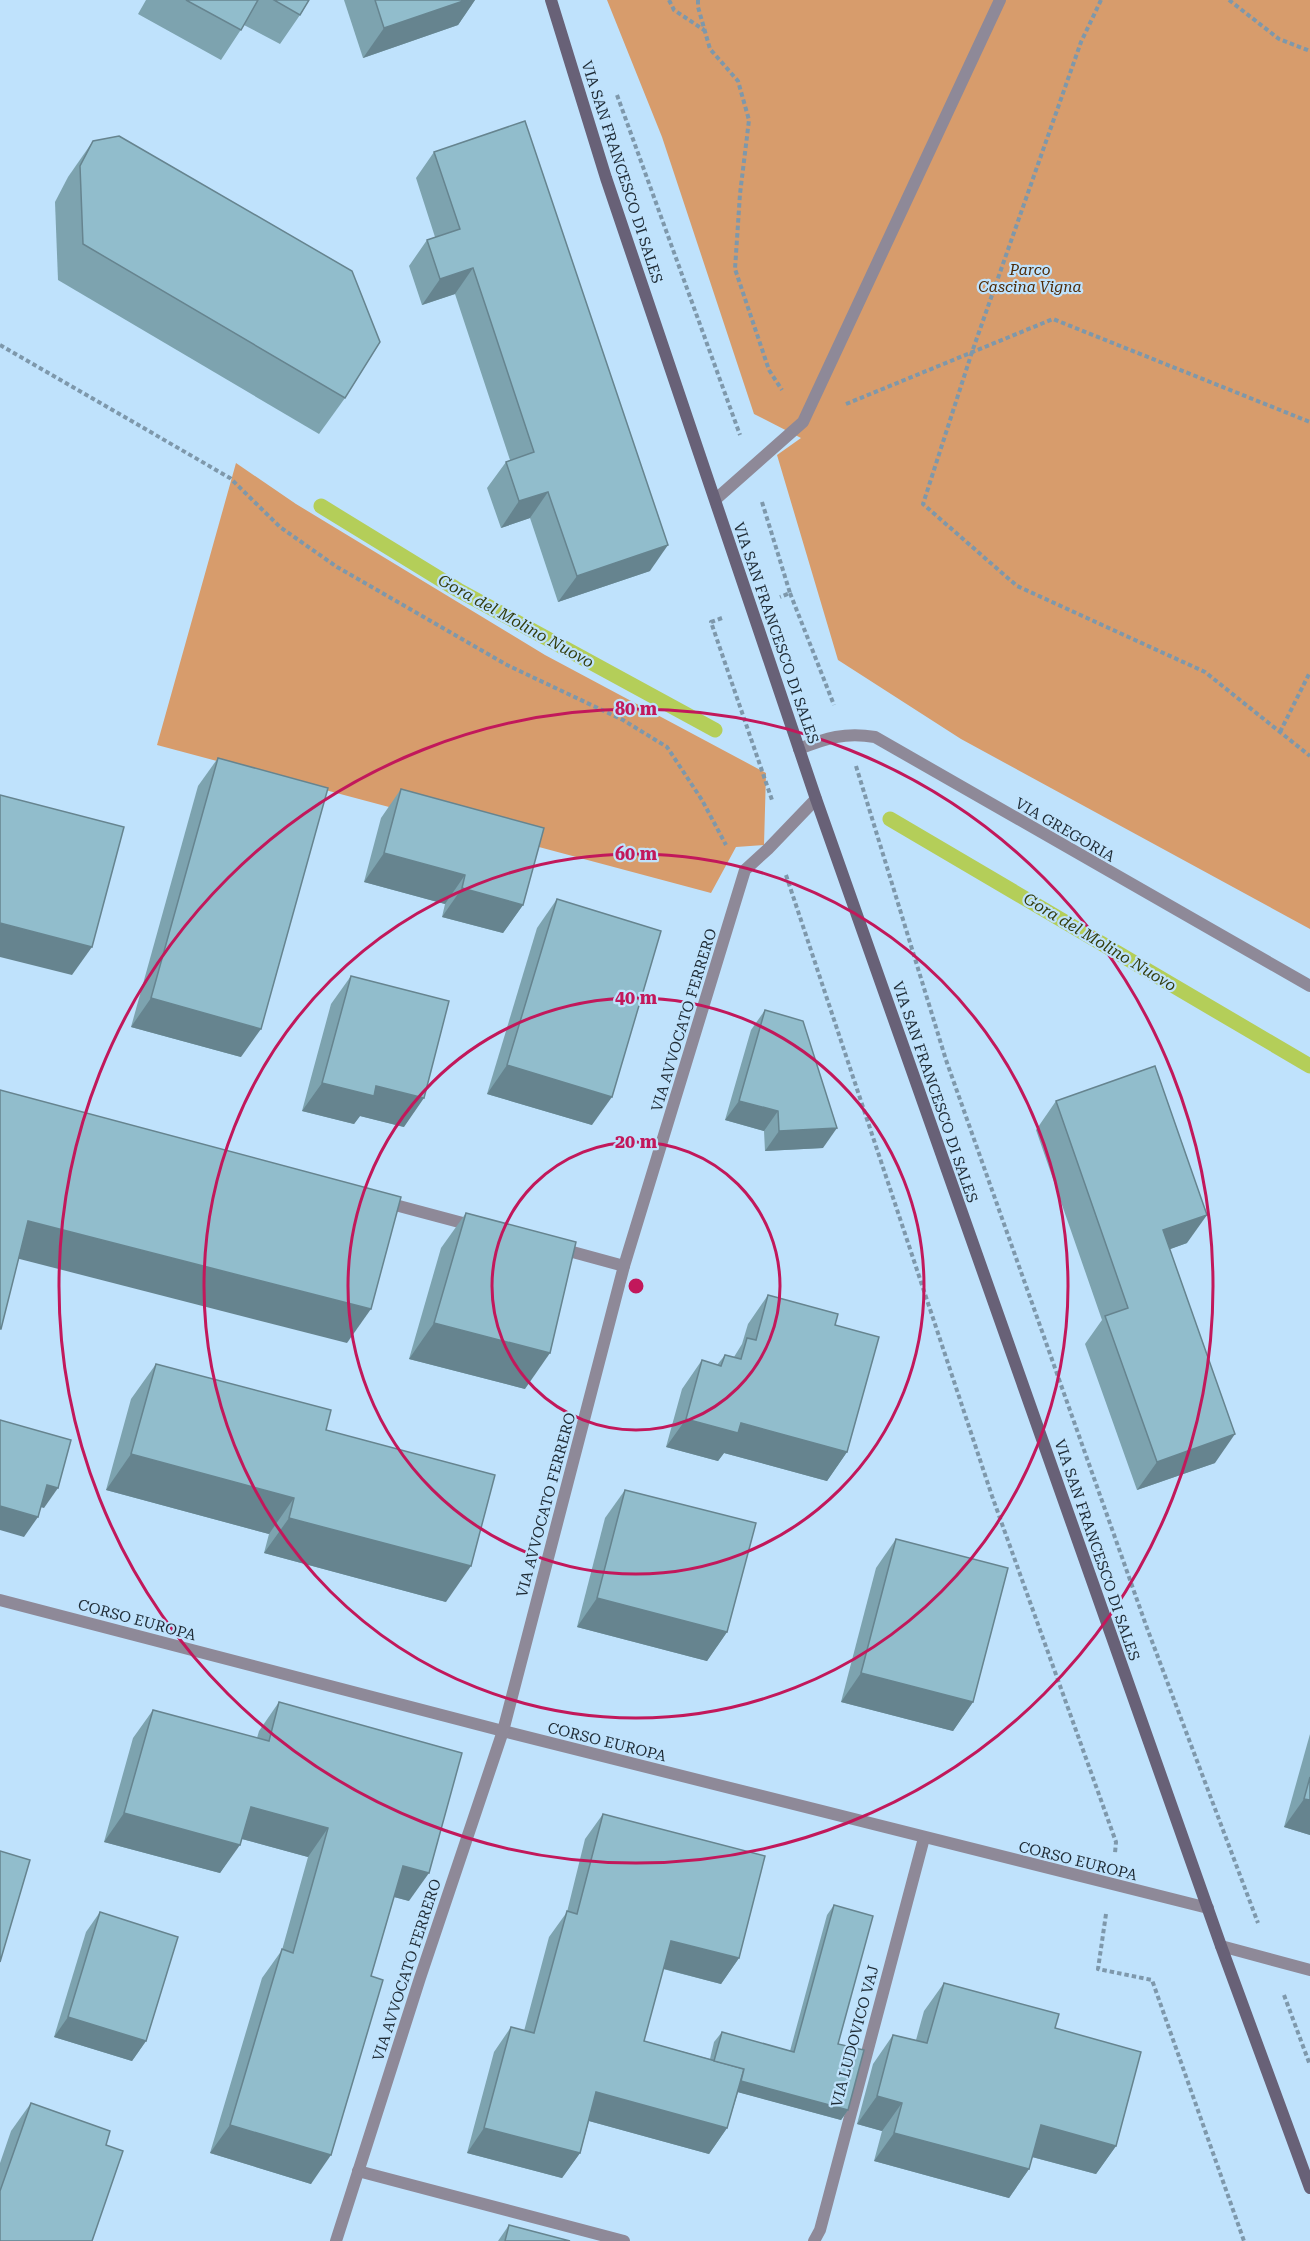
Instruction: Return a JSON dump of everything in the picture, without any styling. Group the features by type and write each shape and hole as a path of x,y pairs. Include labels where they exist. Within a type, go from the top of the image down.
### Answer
{"main road":[{"name":"VIA SAN FRANCESCO DI SALES","path":"551,0 606,178 816,799 1221,1946 1310,2188"}],"street":[{"path":"716,499 803,422 1000,0"},
{"name":"VIA GREGORIA","path":"799,749 829,737 859,735 875,737 1310,986"},
{"name":"VIA AVVOCATO FERRERO","path":"336,2241 502,1731 624,1266 746,871 816,799"},
{"path":"370,1198 486,1229"},
{"path":"543,1245 624,1266"},
{"name":"CORSO EUROPA","path":"0,1600 502,1731 1208,1908"},
{"name":"VIA LUDOVICO VAJ","path":"813,2241 820,2230 924,1838"},
{"path":"1221,1946 1310,1970"},
{"path":"358,2171 624,2241"}],"path":[{"path":"669,0 674,10 705,30"},
{"path":"698,0 710,49 738,81 749,120 740,194 735,269 769,370 803,422 1053,319 1310,422"},
{"path":"1101,0 1081,42 972,352 922,504 1017,586 1205,672 1310,756"},
{"path":"1229,0 1279,39 1310,51"},
{"path":"0,345 230,478 280,527 337,567 507,665 623,720 666,747 702,800 724,843 746,871"},
{"path":"790,593 858,769 946,1060 1147,1628 1310,2065"},
{"path":"1280,732 1310,670"}],"green space":[{"name":"Parco Cascina Vigna","path":"607,0 1310,0 1310,929 961,739 838,660 777,455 801,438 754,414 662,137"},
{"path":"236,463 296,504 545,655 766,773 764,845 736,847 711,893 157,745"}],"building":[{"path":"186,0 258,0 241,30"},
{"path":"274,0 309,0 300,15"},
{"path":"375,0 466,0 384,28"},
{"path":"525,121 668,545 577,576 548,492 519,501 506,462 534,452 473,268 440,279 427,240 460,229 434,152"},
{"path":"119,136 352,271 380,342 345,398 83,244 80,166 93,141"},
{"path":"218,758 328,788 261,1029 151,998"},
{"path":"401,789 544,828 523,905 462,888 465,875 384,853"},
{"path":"0,795 124,827 92,947 0,923"},
{"path":"557,899 661,931 612,1097 507,1065"},
{"path":"351,976 449,1001 424,1098 376,1086 374,1096 322,1083"},
{"path":"765,1010 803,1021 837,1128 779,1131 778,1111 739,1101"},
{"path":"1155,1066 1207,1215 1163,1230 1235,1434 1157,1462 1105,1316 1128,1308 1056,1101"},
{"path":"0,1090 401,1197 371,1309 28,1221 0,1329"},
{"path":"466,1213 576,1242 550,1353 434,1323"},
{"path":"768,1295 838,1314 835,1325 879,1337 847,1452 741,1423 738,1433 686,1419 702,1360 721,1366 725,1355 741,1359 747,1338 756,1340"},
{"path":"156,1364 331,1410 326,1430 495,1475 471,1566 289,1518 294,1498 131,1454"},
{"path":"0,1420 71,1440 58,1488 47,1485 38,1517 0,1506"},
{"path":"625,1490 756,1523 727,1632 597,1598"},
{"path":"896,1539 1008,1568 973,1702 861,1673"},
{"path":"279,1702 462,1753 429,1873 403,1866 371,1976 383,1980 331,2155 230,2125 282,1949 293,1953 328,1828 251,1807 240,1845 124,1813 153,1710 269,1741"},
{"path":"1310,1777 1310,1800 1304,1799"},
{"path":"603,1814 765,1856 739,1958 671,1941 644,2041 744,2069 727,2128 596,2092 580,2153 484,2128 511,2027 534,2033 567,1911 577,1914"},
{"path":"0,1851 30,1860 0,1962"},
{"path":"834,1905 873,1916 838,2044 864,2050 848,2110 741,2081 744,2069 714,2061 722,2032 794,2052"},
{"path":"100,1912 178,1937 146,2041 68,2017"},
{"path":"944,1983 1059,2014 1055,2028 1141,2052 1116,2146 1041,2125 1029,2169 894,2133 902,2103 877,2096 893,2035 927,2043"},
{"path":"31,2103 110,2131 106,2145 123,2151 92,2241 0,2241 0,2191"},
{"path":"509,2225 570,2241 505,2241"}],"waterway":[{"name":"Gora del Molino Nuovo","path":"321,506 458,590 715,730"},
{"name":"Gora del Molino Nuovo","path":"890,819 1310,1066"}]}
